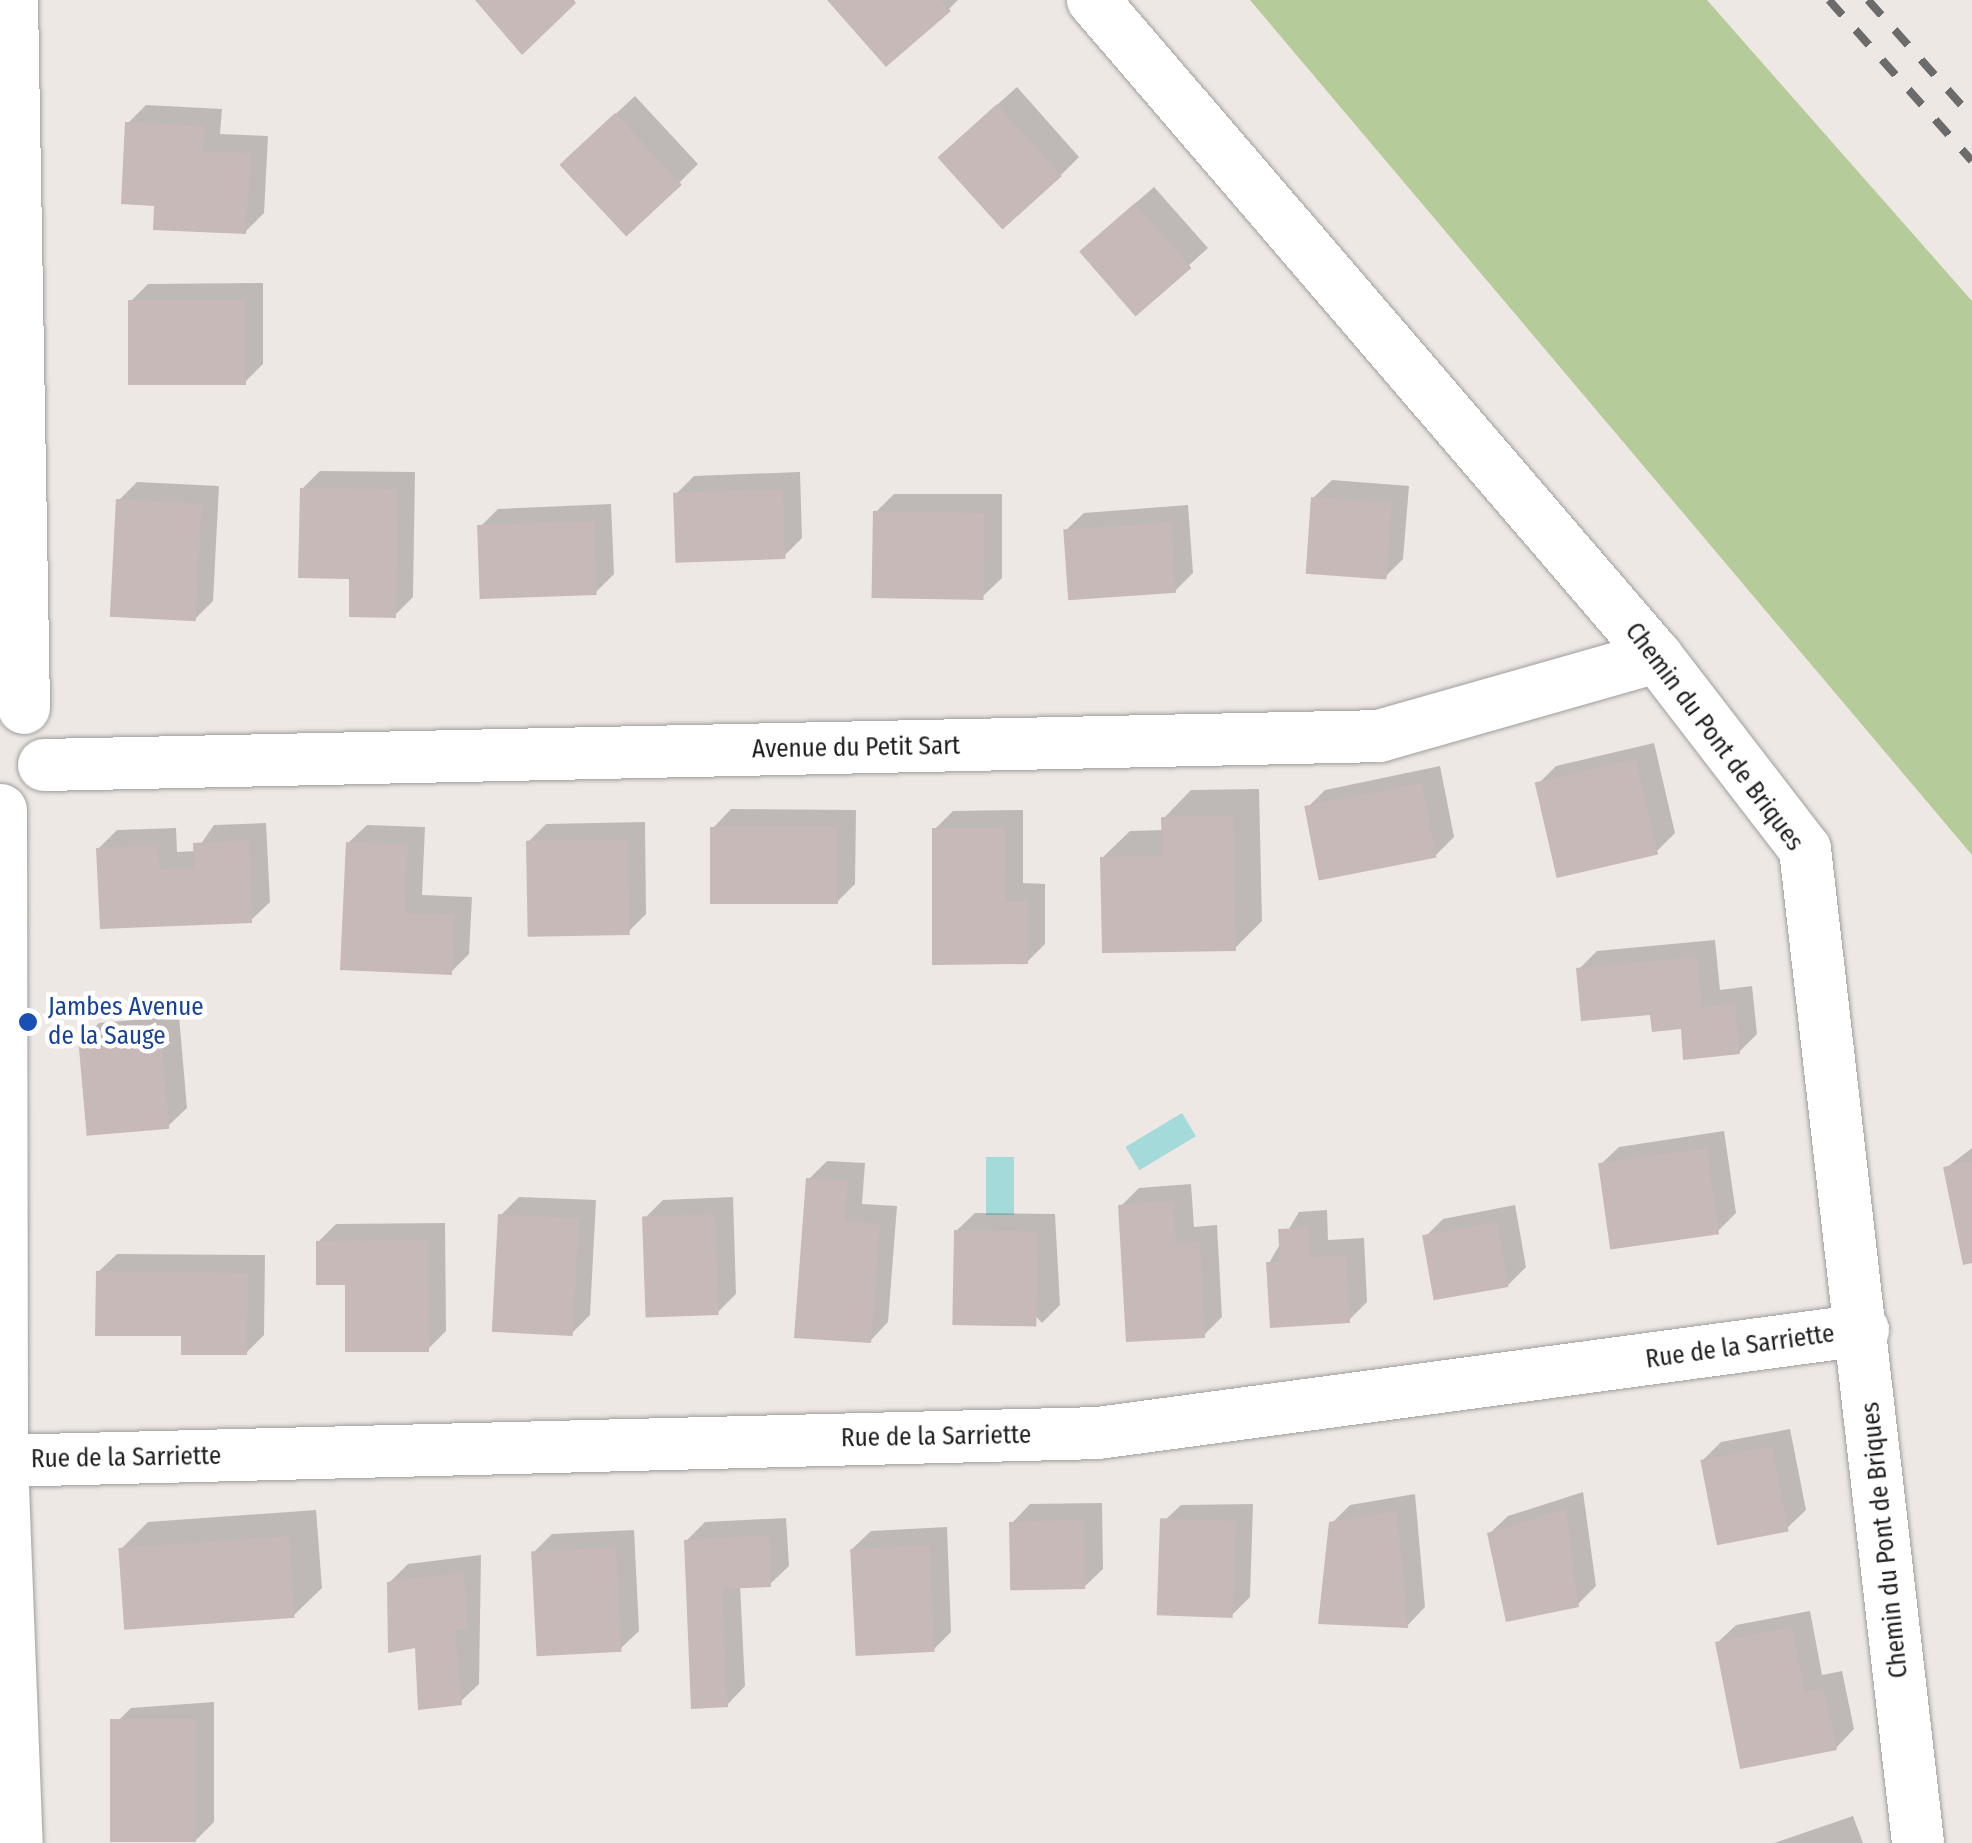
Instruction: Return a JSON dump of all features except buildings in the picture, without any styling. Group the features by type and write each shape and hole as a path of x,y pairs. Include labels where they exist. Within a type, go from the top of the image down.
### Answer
{"street":[{"path":"12,0 7,59 12,704 46,746 44,765 24,800 0,810 2,1461 17,1843"},
{"name":"Chemin du Pont de Briques","path":"1093,0 1657,657 1805,850 1918,1843"},
{"name":"Avenue du Petit Sart","path":"44,765 1378,736 1657,657"},
{"name":"Rue de la Sarriette","path":"2,1461 1098,1432 1862,1330"}],"green space":[{"path":"1250,0 1707,0 1972,301 1972,855"}],"water":[{"path":"1182,1113 1196,1136 1139,1170 1125,1147"},
{"path":"986,1157 1014,1157 1014,1215 986,1215"}],"railway":[{"path":"1829,0 1972,161"},
{"path":"1868,0 1972,117"}],"place":[{"name":"Jambes Avenue de la Sauge","path":"28,1022"}]}
